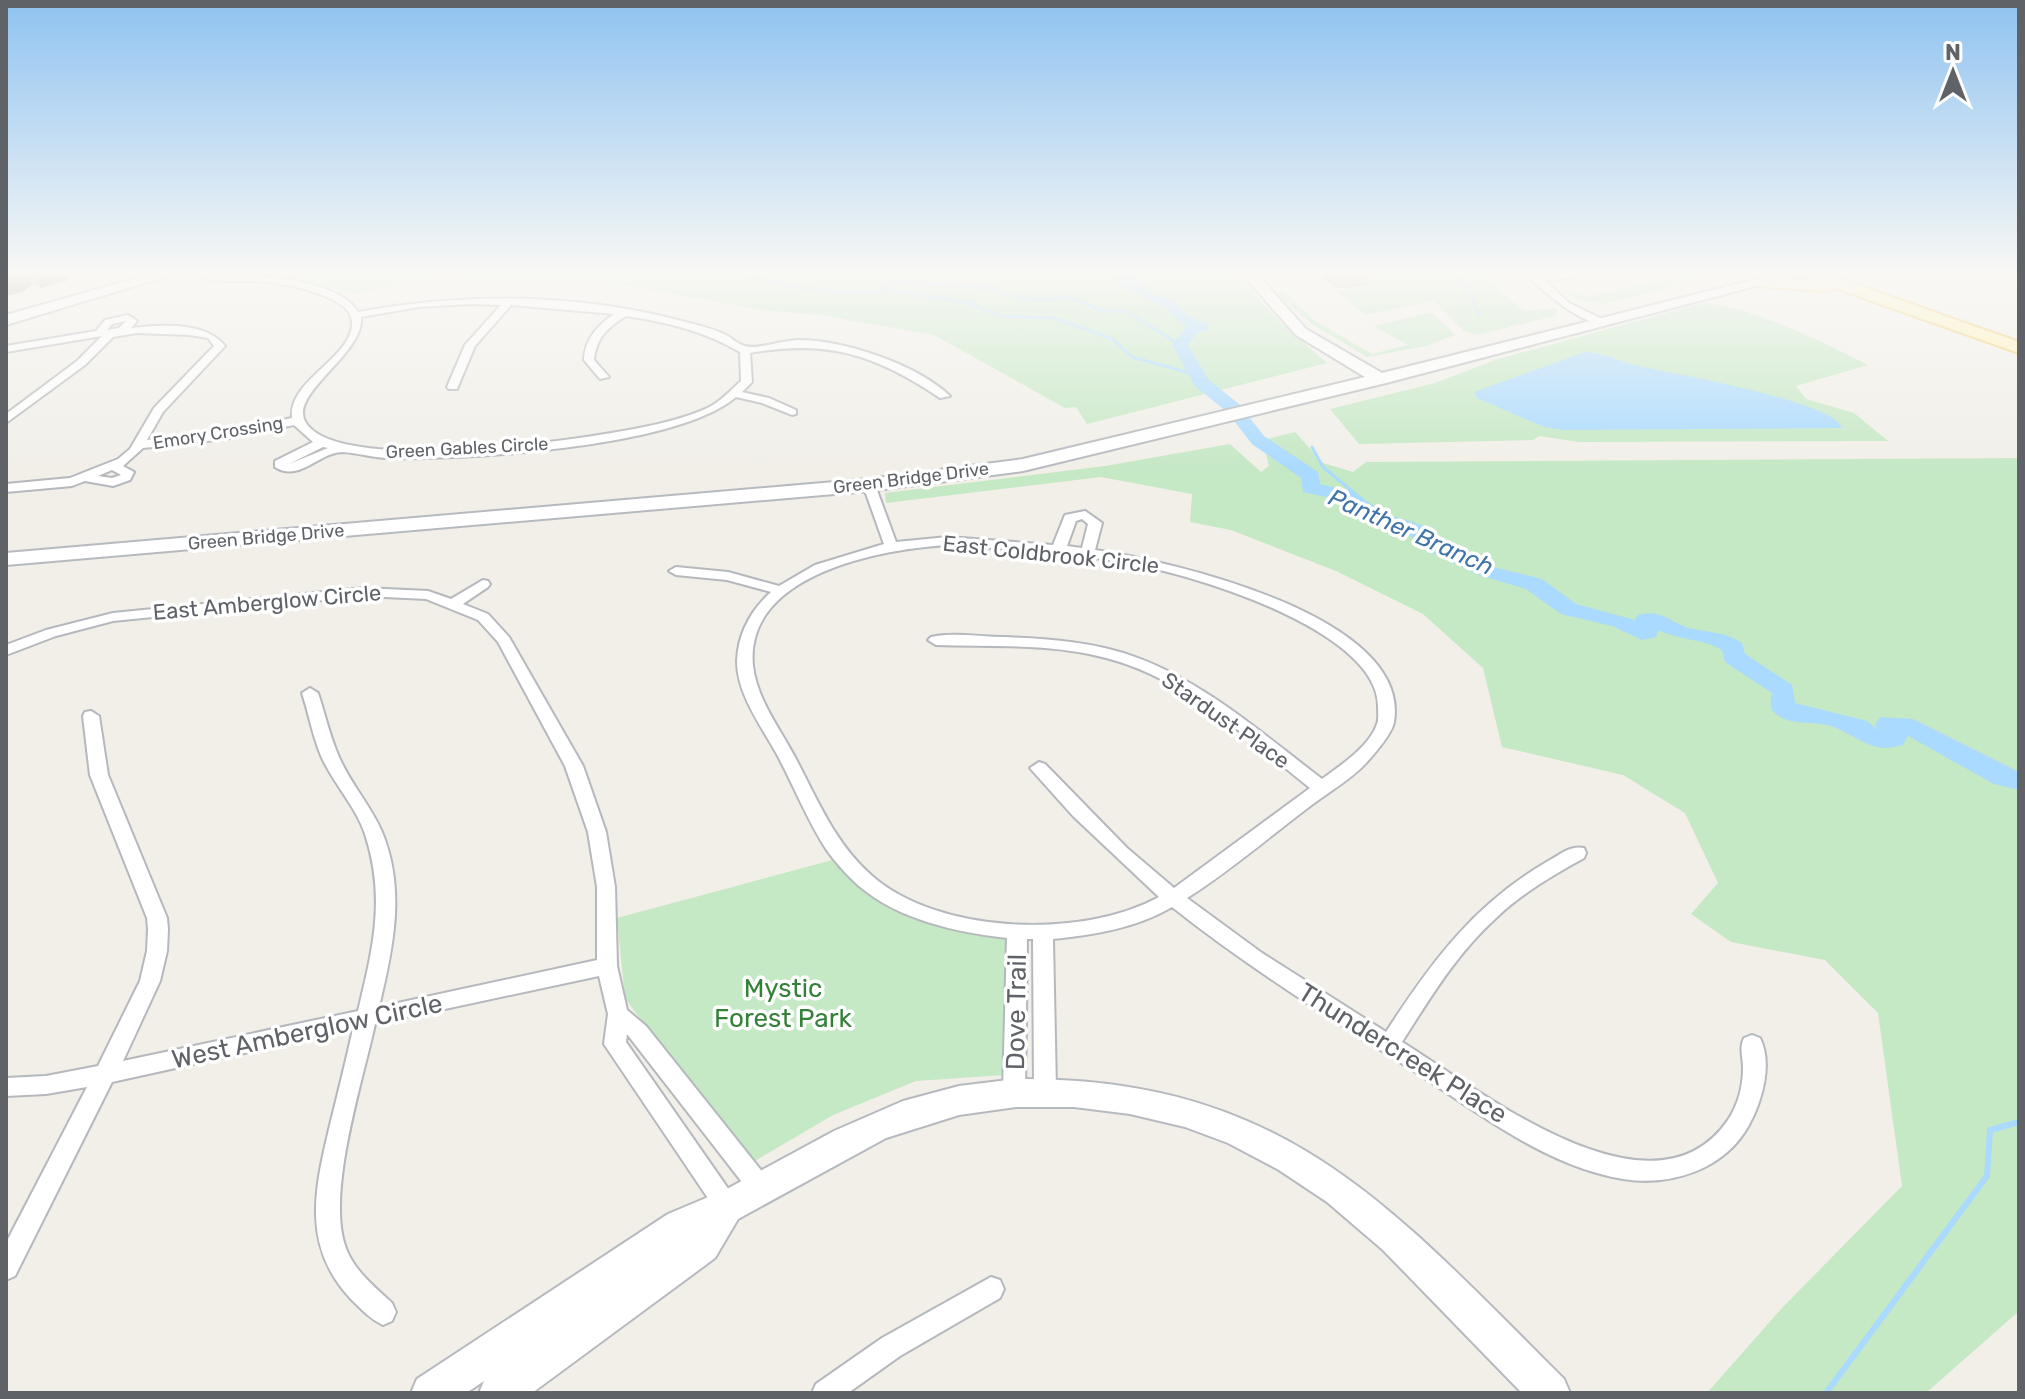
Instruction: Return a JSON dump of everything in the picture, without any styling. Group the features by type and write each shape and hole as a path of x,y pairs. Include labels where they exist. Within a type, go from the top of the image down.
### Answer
{"main road":[{"path":"1311,339 1380,373"},
{"name":"Green Bridge Drive","path":"6,559 869,485 1023,465 1184,421 1513,339"},
{"path":"1994,339 2019,348"},
{"name":"Green Bridge Drive","path":"6,545 866,473 1014,453 1184,421"},
{"path":"869,485 867,481 873,477 945,468 1014,453"},
{"path":"431,1393 681,1226 726,1210 760,1187 857,1134 905,1116 1030,1091 1092,1093 1182,1111 1293,1161 1382,1225 1550,1393"},
{"path":"499,1393 702,1246 726,1210"}],"street":[{"path":"6,349 77,339"},
{"path":"6,420 81,363 105,339"},
{"path":"6,488 87,478 113,482 126,477 128,472 114,467 138,445 158,410 220,350 215,339"},
{"path":"299,420 300,400 353,339"},
{"path":"453,387 475,339"},
{"path":"595,339 589,360 604,377"},
{"path":"726,339 745,351 751,369 748,379 735,394 765,400 792,412"},
{"path":"745,351 794,343 823,345 891,366 944,396"},
{"name":"Green Gables Circle","path":"299,420 308,434 339,448 415,454 632,435 695,418 735,394"},
{"name":"Emory Crossing","path":"138,445 238,433 299,420"},
{"path":"323,442 279,464 285,468 299,466 339,448"},
{"path":"869,485 891,546"},
{"path":"1058,551 1070,518 1085,515 1095,523 1087,554"},
{"name":"East Coldbrook Circle","path":"948,541 1087,554 1150,563 1229,585 1329,631 1362,654 1383,683 1388,702 1387,724 1369,752 1322,788 1172,899 1126,919 1043,932 971,926 931,915 880,890 842,857 826,833 746,675 745,653 751,630 765,608 782,591 828,564 891,546 948,541"},
{"path":"676,571 728,576 782,591"},
{"path":"455,603 483,584"},
{"name":"East Amberglow Circle","path":"6,650 72,627 154,611 385,591 428,595 474,610 499,631 574,766 597,832 603,864 607,966 618,1014 615,1044 726,1210"},
{"name":"Stardust Place","path":"936,640 1053,645 1129,660 1189,691 1322,788"},
{"path":"310,693 330,757 373,832 385,880 384,943 328,1182 328,1232 334,1257 355,1287 383,1312"},
{"path":"6,1268 149,987 160,943 157,918 99,775 91,716"},
{"name":"Thundercreek Place","path":"1039,768 1105,841 1172,899 1261,965 1569,1154 1614,1168 1659,1171 1696,1161 1739,1125 1755,1080 1752,1044"},
{"path":"1389,1045 1436,971 1475,923 1533,878 1577,853"},
{"name":"Dove Trail","path":"1017,931 1030,1091"},
{"name":"Dove Trail","path":"1030,1091 1043,932"},
{"name":"West Amberglow Circle","path":"6,1087 46,1085 106,1074 607,966"},
{"path":"618,1014 639,1032 760,1187"},
{"path":"825,1393 891,1347 991,1289"}],"green space":[{"path":"942,339 1300,339 1327,363 1087,424 1076,407 1065,408"},
{"path":"1337,339 1347,339 1372,354 1408,345 1398,339 1444,339 1426,346 1367,357"},
{"path":"1570,339 1814,339 1868,365 1796,386 1806,399 1854,413 1888,441 1579,442 1539,436 1533,440 1359,444 1330,409 1435,383 1498,359"},
{"path":"1295,432 1323,463 1353,472 1366,462 2019,458 2019,1311 1926,1393 1707,1393 1782,1308 1902,1186 1878,1013 1825,960 1731,942 1691,914 1718,883 1685,813 1623,775 1502,747 1483,668 1423,614 1336,571 1231,530 1190,522 1192,494 1101,477 886,503 885,493 1105,466 1230,444 1261,472 1269,466 1263,440"},
{"name":"Mystic Forest Park","path":"836,859 865,894 930,924 1011,939 1004,1075 916,1081 833,1115 753,1162 678,1071 625,998 617,918"}],"water":[{"path":"1585,352 1782,398 1832,418 1842,428 1565,430 1544,427 1477,398 1474,392"}],"waterway":[{"path":"1113,339 1132,357 1197,375"},
{"path":"1171,339 1180,345"},
{"name":"Panther Branch","path":"1184,339 1180,345 1201,382 1233,408 1258,440 1311,476 1310,488 1346,496 1380,518 1414,529 1437,548 1486,571 1534,584 1569,609 1620,621 1642,633 1648,632 1646,620 1652,618 1683,633 1720,639 1734,648 1733,657 1784,690 1783,707 1802,716 1826,717 1858,727 1870,737 1885,740 1894,739 1896,734 1887,725 1889,722 1904,724 2003,778 2019,781"},
{"path":"1312,447 1323,467 1388,521"},
{"path":"1826,1393 1987,1176 1990,1130 2019,1122"}]}
